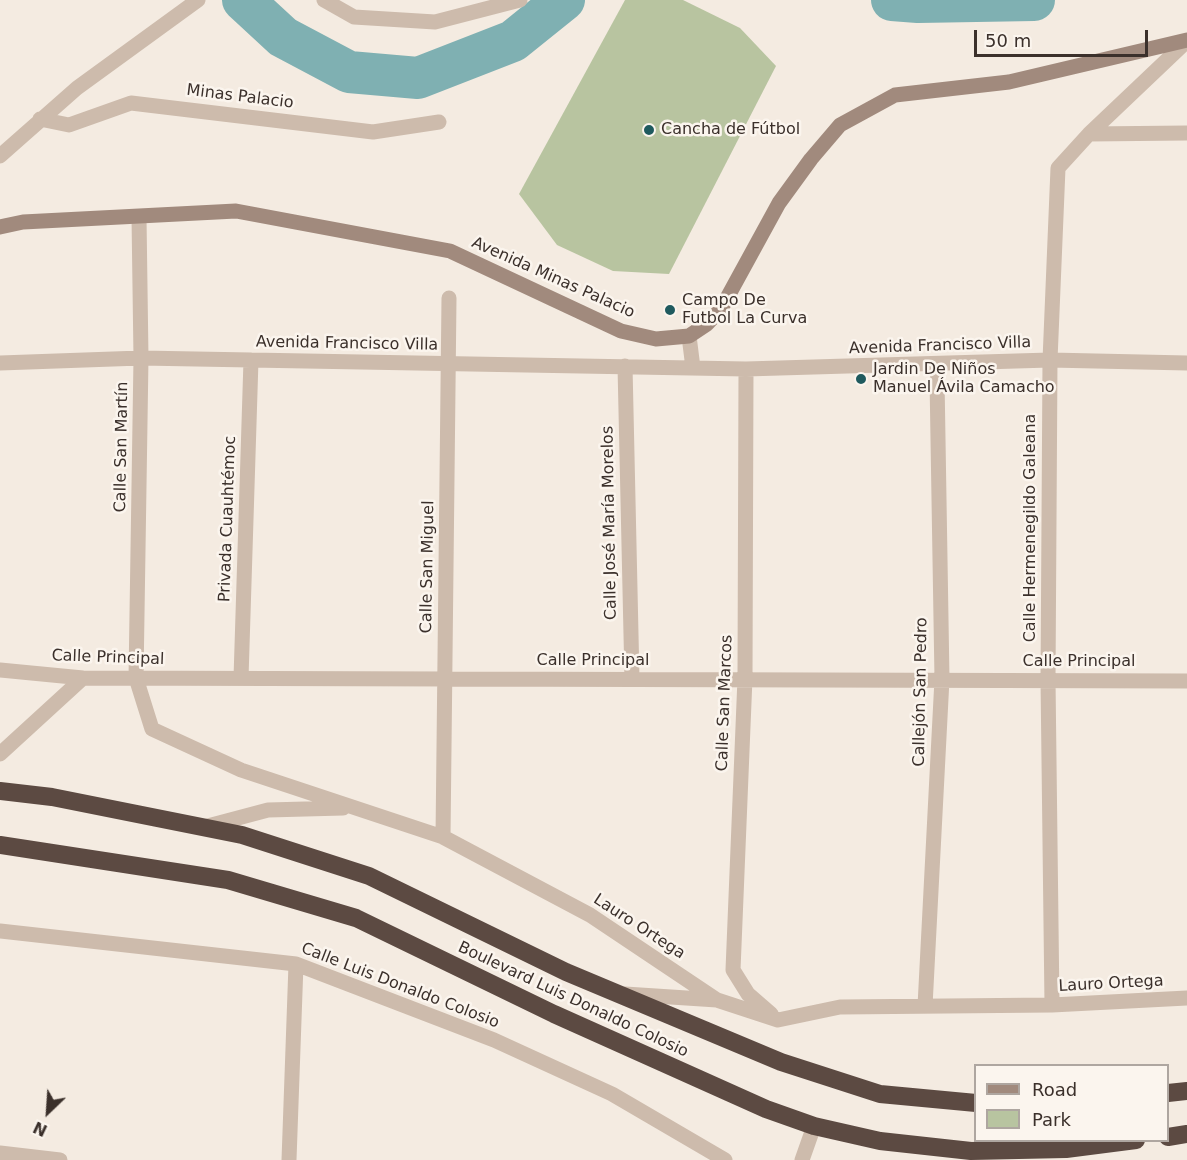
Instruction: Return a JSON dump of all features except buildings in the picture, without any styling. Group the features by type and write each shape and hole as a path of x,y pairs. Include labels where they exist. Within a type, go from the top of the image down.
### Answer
{"highway":[{"name":"Boulevard Luis Donaldo Colosio","path":"0,791 52,797 242,835 369,876 566,972 781,1062 880,1094 974,1103"},
{"name":"Boulevard Luis Donaldo Colosio","path":"0,845 228,880 356,918 554,1014 766,1109 814,1126 880,1141 971,1151 1066,1149 1120,1142"},
{"path":"1169,1092 1187,1091"},
{"path":"1169,1137 1187,1134"}],"main road":[{"path":"689,336 707,324 721,309 779,203 811,159 840,125 895,95 1009,82 1187,40"},
{"name":"Avenida Minas Palacio","path":"0,227 23,222 236,211 450,251 621,331 656,339 689,336"}],"street":[{"path":"324,0 354,17 435,22 520,0"},
{"path":"0,156 77,88 196,2"},
{"name":"Calle Hermenegildo Galeana","path":"1052,1005 1048,679 1050,360 1058,168 1089,134 1187,40"},
{"name":"Minas Palacio","path":"40,119 69,125 131,103 373,132 439,122"},
{"path":"1089,134 1187,133"},
{"name":"Calle San Martín","path":"136,678 141,358 139,217"},
{"name":"Calle San Miguel","path":"442,837 449,298"},
{"path":"689,336 693,368"},
{"name":"Avenida Francisco Villa","path":"0,363 141,358 746,369 1050,360 1187,363"},
{"name":"Privada Cuauhtémoc","path":"241,678 251,360"},
{"name":"Calle José María Morelos","path":"624,366 632,679"},
{"name":"Calle San Marcos","path":"746,369 745,678 733,970 748,994 778,1020"},
{"name":"Callejón San Pedro","path":"925,1006 942,679 937,379"},
{"name":"Calle Principal","path":"0,670 83,678 1187,681"},
{"path":"0,754 83,678"},
{"name":"Lauro Ortega","path":"136,678 152,729 242,770 442,837 590,915 717,1000 778,1020 840,1007 1052,1005 1187,998"},
{"path":"203,827 268,810 355,807"},
{"name":"Calle Luis Donaldo Colosio","path":"0,931 296,964 494,1040 612,1094 725,1160"},
{"path":"289,1160 296,964"},
{"path":"620,994 717,1000"},
{"path":"802,1160 814,1126"},
{"path":"0,1153 60,1160"}],"green space":[{"name":"Cancha de Fútbol","path":"625,0 683,0 740,28 776,66 669,274 613,271 557,245 519,194"}],"waterway":[{"path":"243,0 283,37 349,72 418,78 513,41 564,0"},
{"path":"892,0 918,2 1034,0"}],"place":[{"name":"Cancha de Fútbol","path":"649,130"},
{"name":"Campo De Futbol La Curva","path":"670,310"},
{"name":"Jardin De Niños Manuel Ávila Camacho","path":"861,379"}]}
